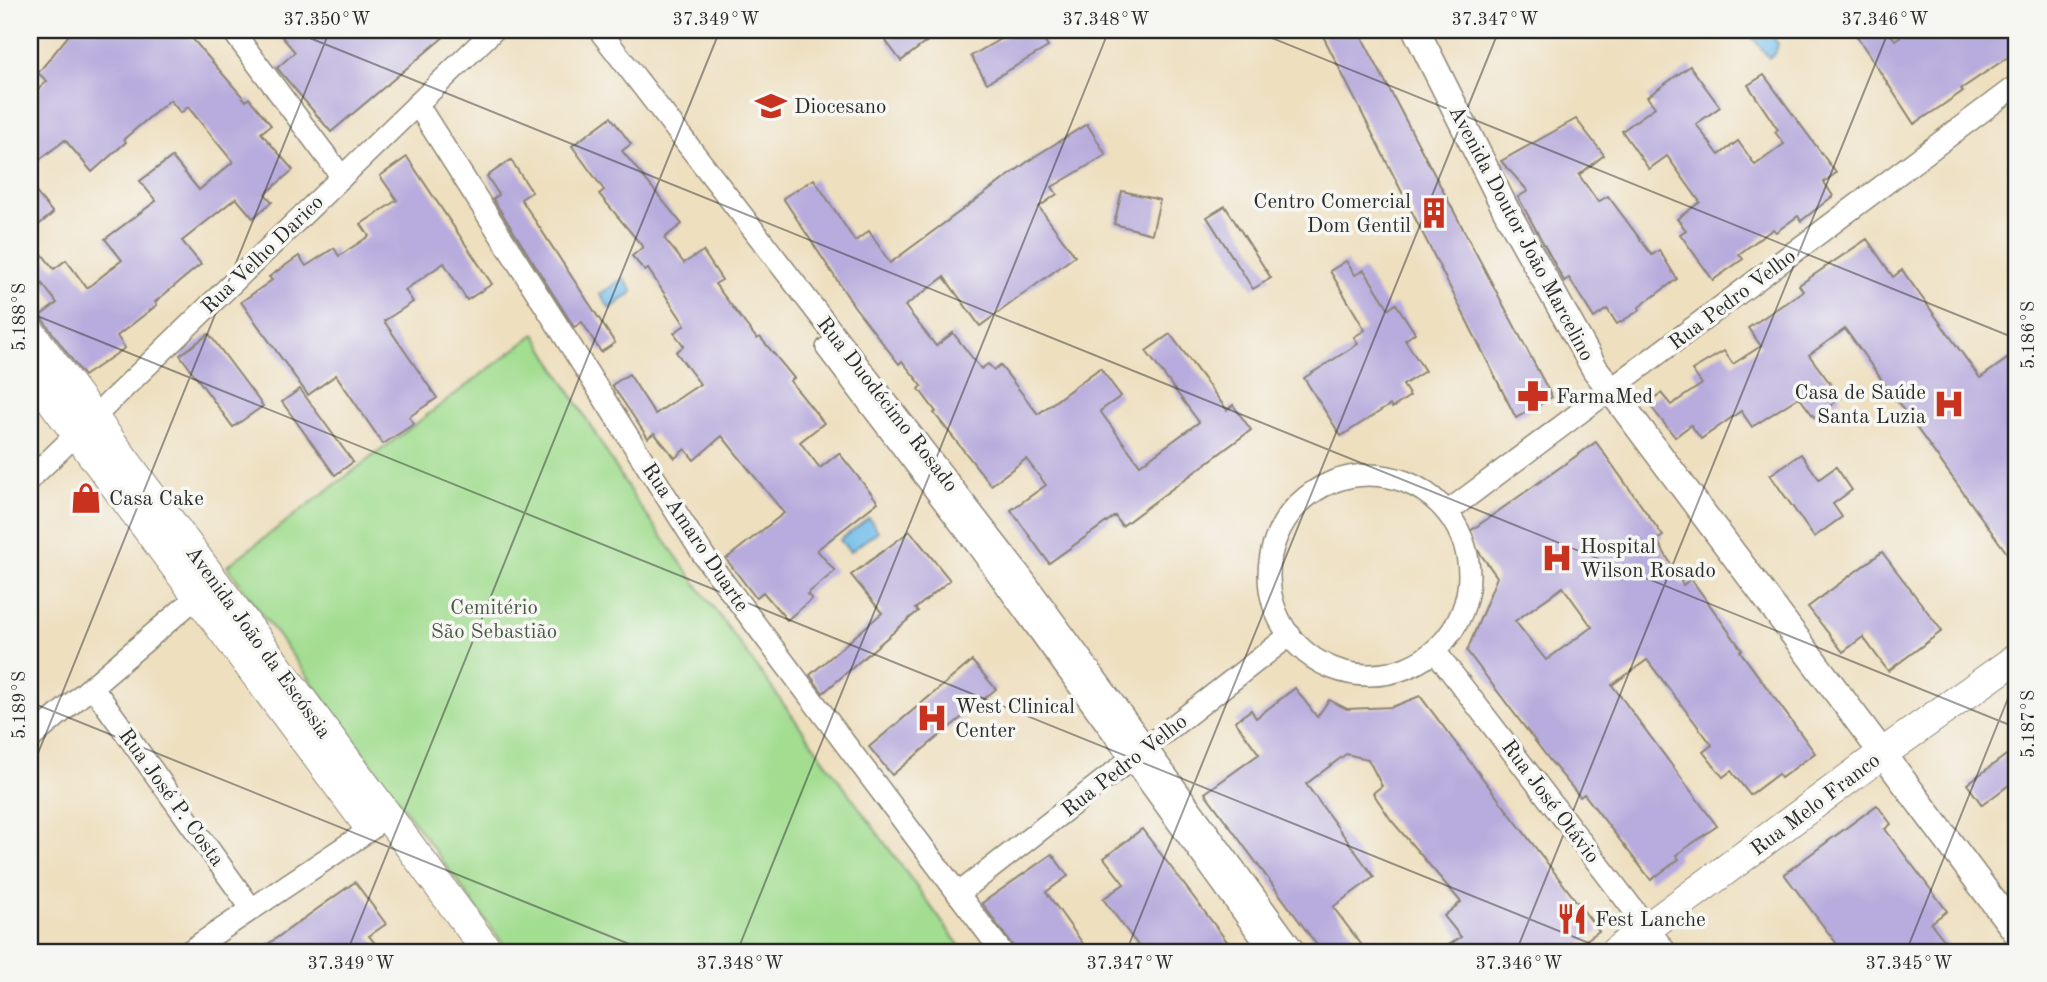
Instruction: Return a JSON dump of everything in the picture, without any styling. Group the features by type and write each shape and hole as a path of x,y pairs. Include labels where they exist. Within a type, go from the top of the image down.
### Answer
{"main road":[{"name":"Avenida João da Escóssia","path":"30,332 84,426 198,596 463,952"},
{"name":"Avenida João da Escóssia","path":"30,371 84,426 488,952"},
{"name":"Rua Melo Franco","path":"1615,952 2017,658"}],"street":[{"path":"232,30 342,177"},
{"name":"Rua Velho Darico","path":"30,479 494,30"},
{"name":"Rua Duodécimo Rosado","path":"582,30 979,548 1295,952"},
{"name":"Rua Duodécimo Rosado","path":"599,30 993,539 1272,952"},
{"name":"Avenida Doutor João Marcelino","path":"1416,30 1507,212 1595,369 1612,388 2017,933"},
{"name":"Rua Pedro Velho","path":"1447,512 2017,86"},
{"name":"Rua Amaro Duarte","path":"417,104 705,556 1002,952"},
{"path":"1375,475 1415,486 1447,512 1464,542 1468,559 1468,592 1457,624 1435,650 1407,668 1376,675 1359,674 1343,671 1313,658 1290,635 1279,618 1272,598 1270,557 1276,537 1299,503 1334,481 1375,475"},
{"path":"30,739 198,596"},
{"name":"Rua Pedro Velho","path":"958,894 1290,635"},
{"name":"Rua José Otávio","path":"1435,650 1667,952"},
{"name":"Rua José P. Costa","path":"92,686 251,908"},
{"path":"188,952 371,829"}],"green space":[{"name":"Cemitério São Sebastião","path":"535,334 636,501 964,952 509,952 227,566"}],"water":[{"path":"1756,30 1768,30 1778,44 1775,54 1769,58 1750,34"},
{"path":"624,278 633,292 610,309 600,294"},
{"path":"869,518 878,531 850,552 840,540"}],"building":[{"path":"73,30 185,30 246,101 249,98 271,125 261,133 293,170 265,194 272,202 253,218 236,198 182,241 201,264 155,302 157,305 117,336 125,348 84,376 40,316 57,303 30,268 30,239 54,269 66,260 87,288 122,260 105,239 156,201 140,181 172,157 199,190 233,162 188,107 181,113 170,100 124,139 126,142 92,172 65,140 30,167 30,97 47,81 38,73"},
{"path":"276,30 452,30 331,132 277,68 295,52"},
{"path":"900,30 942,30 901,61 886,41"},
{"path":"1016,30 1037,30 1048,47 987,83 971,56"},
{"name":"Centro Comercial Dom Gentil","path":"1320,30 1358,30 1552,397 1516,418"},
{"path":"1853,30 1888,30 1895,40 1910,30 2017,30 2017,51 1914,124"},
{"path":"1690,66 1720,107 1696,124 1719,155 1738,141 1755,165 1784,144 1775,132 1778,130 1748,85 1764,75 1836,173 1824,182 1833,196 1801,221 1798,216 1776,232 1773,229 1739,254 1743,259 1713,280 1680,234 1686,230 1677,219 1700,202 1667,156 1649,169 1622,131 1655,107 1647,97"},
{"path":"611,117 631,144 622,151 682,224 664,238 684,263 703,251 722,280 715,284 757,339 760,337 794,378 790,381 824,423 800,442 820,468 839,453 878,502 817,550 835,571 807,594 812,599 787,620 763,592 756,598 726,559 784,513 722,436 694,460 685,449 675,458 654,433 648,438 612,385 629,374 655,414 700,384 676,352 684,346 674,333 685,325 648,269 645,271 632,256 643,247 599,194 604,190 572,146"},
{"path":"1576,119 1604,155 1579,175 1598,202 1608,196 1652,255 1659,250 1677,279 1639,307 1640,310 1617,324 1607,309 1594,318 1569,278 1564,281 1518,197 1528,191 1501,161"},
{"path":"1087,124 1106,155 1052,187 1057,194 1039,207 1075,256 980,326 944,277 905,306 936,346 953,333 981,369 988,364 994,370 1000,365 1038,414 1100,368 1121,396 1100,411 1140,465 1199,422 1146,351 1170,334 1227,410 1233,405 1251,430 1122,526 1115,516 1049,563 1011,510 1046,485 1026,459 991,485 934,413 936,412 919,389 922,386 902,361 899,364 854,306 783,198 814,179 855,241 869,231 890,263 1034,157"},
{"path":"407,157 492,284 467,300 444,263 405,290 413,302 384,321 437,398 409,417 414,424 383,444 336,375 308,395 241,302 272,280 269,277 299,256 306,266 334,248 339,256 369,236 361,224 397,200 380,176"},
{"path":"511,160 532,192 521,199 615,343 601,352 582,322 574,327 493,199 499,195 487,176"},
{"path":"30,185 53,213 30,232"},
{"path":"1122,191 1160,200 1152,234 1114,224"},
{"path":"1225,206 1271,278 1253,289 1207,217"},
{"path":"1867,239 1893,277 1902,270 1980,378 2017,352 2017,567 1845,329 1809,355 1841,398 1814,417 1799,397 1752,427 1741,411 1701,439 1691,425 1675,437 1648,403 1661,393 1671,405 1702,384 1692,370 1724,351 1733,364 1761,346 1748,328 1803,291 1799,285"},
{"path":"1346,261 1355,275 1364,270 1389,309 1396,304 1415,333 1405,340 1425,371 1403,385 1410,396 1392,408 1390,405 1341,436 1304,378 1358,344 1354,337 1365,330 1330,271"},
{"path":"209,334 263,406 233,427 180,355"},
{"path":"300,389 353,462 335,475 282,402"},
{"path":"1596,442 1663,536 1657,540 1683,585 1691,579 1815,753 1781,778 1778,774 1750,795 1731,771 1723,777 1703,752 1712,745 1647,660 1612,685 1717,826 1676,855 1679,859 1651,880 1584,794 1580,797 1551,762 1467,651 1497,577 1466,534","holes":["1563,587 1592,627 1546,660 1515,621"]},
{"path":"1801,454 1819,479 1836,467 1852,490 1833,504 1842,517 1814,537 1770,475"},
{"path":"910,531 950,580 823,693 810,675 882,613 851,575"},
{"path":"1882,552 1942,631 1888,671 1863,637 1843,652 1808,607"},
{"name":"West Clinical Center","path":"972,661 996,689 892,775 869,747"},
{"path":"1295,688 1317,717 1329,700 1347,709 1392,707 1420,696 1599,931 1569,952 1438,952 1461,937 1444,916 1461,902 1391,820 1373,793 1382,786 1368,759 1346,754 1306,784 1374,877 1333,907 1367,952 1322,952 1205,793 1259,754 1235,721 1251,710 1256,718"},
{"path":"2017,747 2017,779 1982,805 1967,784"},
{"path":"1877,805 1891,824 1885,829 1947,911 1931,923 1953,952 1843,952 1784,874"},
{"path":"1142,829 1235,952 1143,952 1103,899 1124,884 1104,858"},
{"path":"1052,854 1068,876 1046,892 1089,952 1017,952 982,903"},
{"path":"355,882 386,924 369,936 382,952 257,952"}],"place":[{"name":"Diocesano","path":"771,106"},
{"name":"Centro Comercial Dom Gentil","path":"1434,213"},
{"name":"FarmaMed","path":"1533,396"},
{"name":"Casa de Saúde Santa Luzia","path":"1949,404"},
{"name":"Casa Cake","path":"86,498"},
{"name":"Hospital Wilson Rosado","path":"1557,558"},
{"name":"West Clinical Center","path":"932,718"},
{"name":"Fest Lanche","path":"1572,919"}]}
